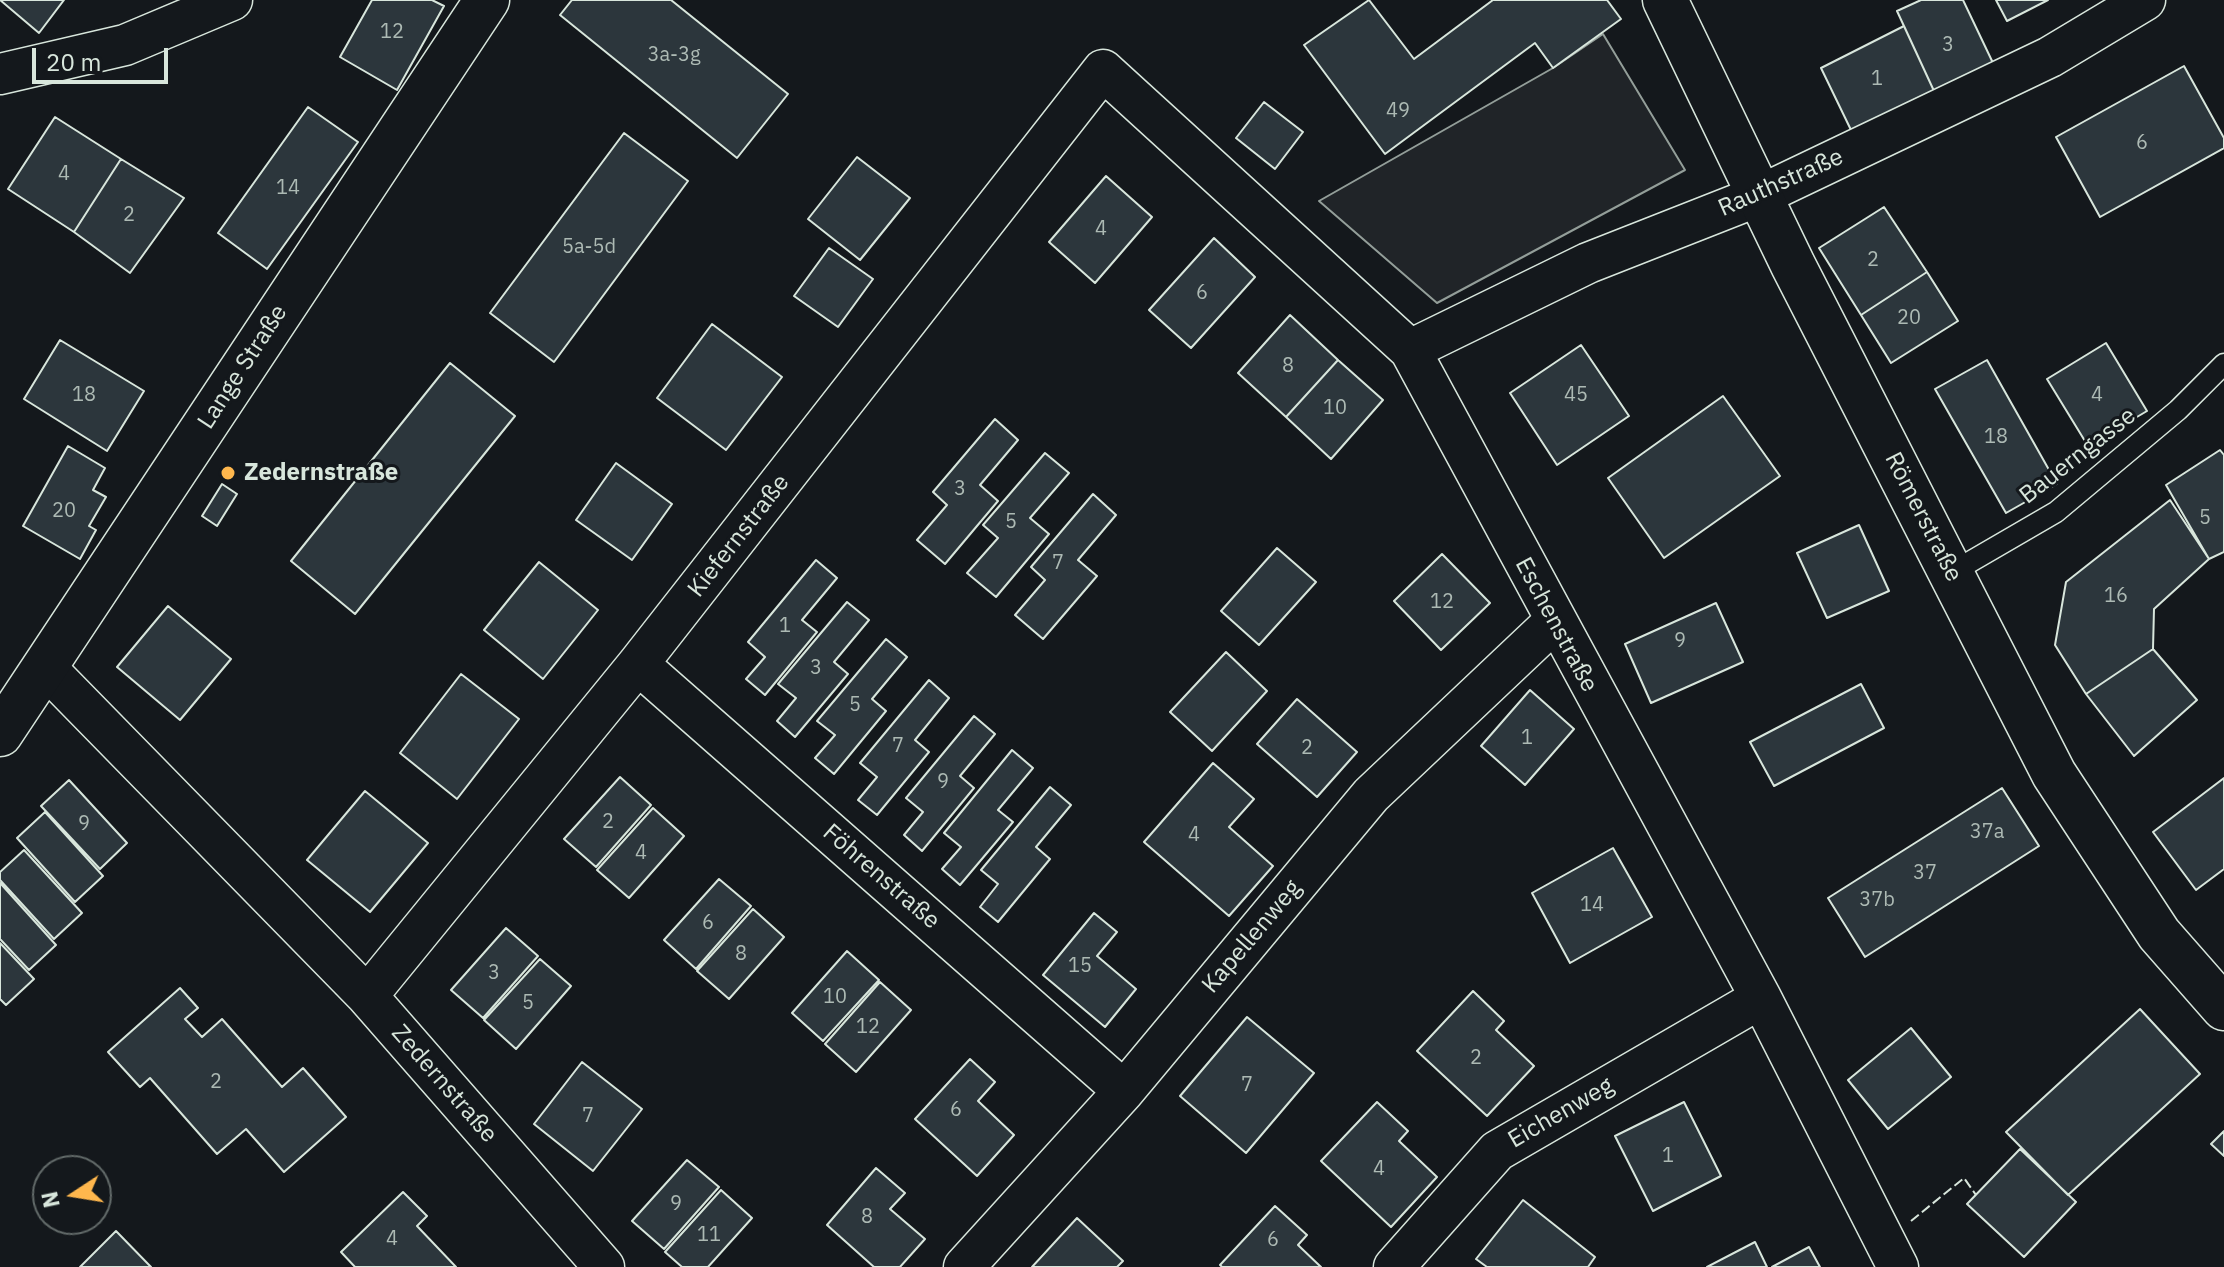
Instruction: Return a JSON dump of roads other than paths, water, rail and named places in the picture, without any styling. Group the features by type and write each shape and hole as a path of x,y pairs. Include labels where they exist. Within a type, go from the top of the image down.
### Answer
{"main road":[{"name":"Lange Straße","path":"0,734 487,0"},
{"name":"Römerstraße","path":"1665,0 1793,265 2054,774 2159,934 2224,1008"}],"street":[{"path":"0,74 125,45 232,0"},
{"name":"Rauthstraße","path":"1410,350 1588,263 1761,195 2050,57 2145,0"},
{"name":"Eschenstraße","path":"1103,70 1410,350 1554,622 1761,998 1898,1267"},
{"name":"Kiefernstraße","path":"367,996 638,664 1103,70"},
{"name":"Kapellenweg","path":"964,1267 1124,1091 1371,795 1554,622"},
{"name":"Föhrenstraße","path":"638,664 1124,1091"},
{"name":"Zedernstraße","path":"44,666 367,996 604,1267"},
{"name":"Eichenweg","path":"1394,1267 1497,1151 1761,998"}],"lane":[{"name":"Bauerngasse","path":"1951,573 2056,512 2178,410 2224,364"}],"place":[{"name":"Zedernstraße","path":"228,473"}]}
